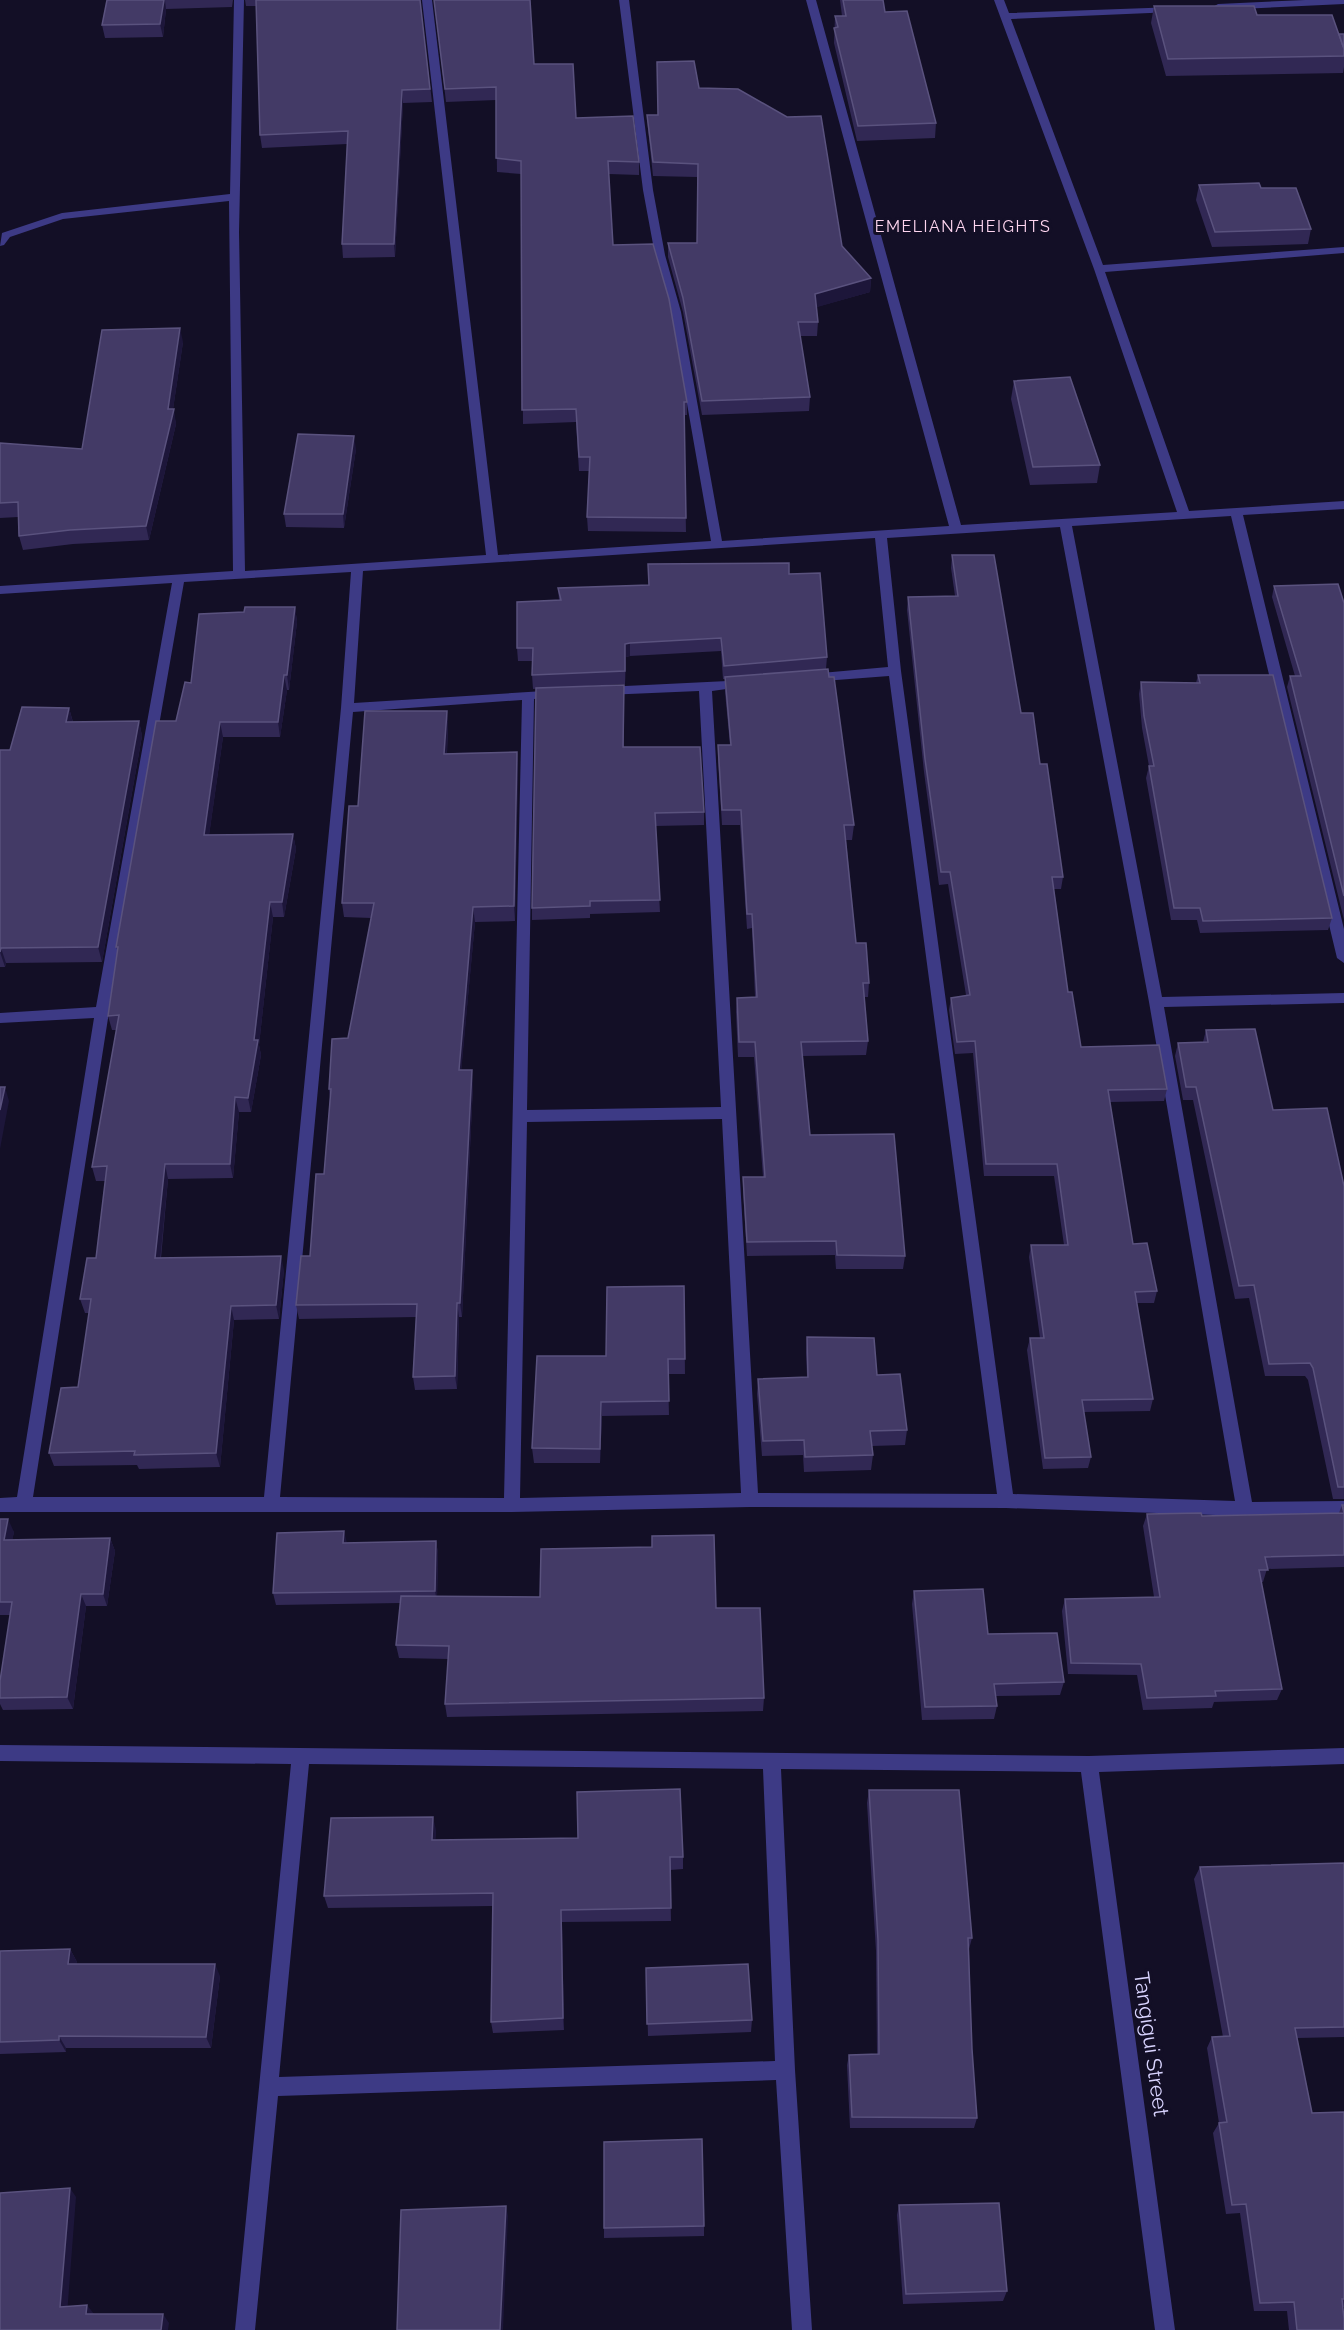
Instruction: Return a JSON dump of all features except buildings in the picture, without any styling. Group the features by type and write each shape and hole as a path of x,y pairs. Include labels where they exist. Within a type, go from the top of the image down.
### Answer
{"street":[{"path":"239,0 235,197 239,574"},
{"path":"427,0 492,558"},
{"path":"624,0 637,88 648,190 660,255 676,312 717,544"},
{"path":"811,0 956,529"},
{"path":"999,0 1099,269 1184,515"},
{"path":"1204,7 1344,1"},
{"path":"1005,16 1180,8"},
{"path":"0,243 6,236 62,216 235,197"},
{"path":"1099,269 1344,250"},
{"path":"0,590 1344,505"},
{"path":"1236,512 1344,958"},
{"path":"1065,522 1156,1002 1245,1509"},
{"path":"881,534 895,671 1006,1501"},
{"path":"271,1506 347,708 357,567"},
{"path":"24,1504 102,1012 179,578"},
{"path":"800,679 895,671"},
{"path":"594,691 753,683"},
{"path":"705,687 750,1500"},
{"path":"347,708 572,692"},
{"path":"512,1505 528,695"},
{"path":"1156,1002 1344,998"},
{"path":"0,1018 102,1012"},
{"path":"519,1116 729,1113"},
{"path":"0,1505 512,1505 750,1500 1006,1501 1245,1509 1344,1508"},
{"path":"0,1754 1089,1764 1344,1756"},
{"path":"245,2330 301,1757"},
{"path":"772,1762 785,2070 802,2330"},
{"name":"Tangigui Street","path":"1089,1764 1165,2330"},
{"path":"269,2087 785,2070"}],"district":[{"name":"EMELIANA HEIGHTS","path":"963,226"}]}
